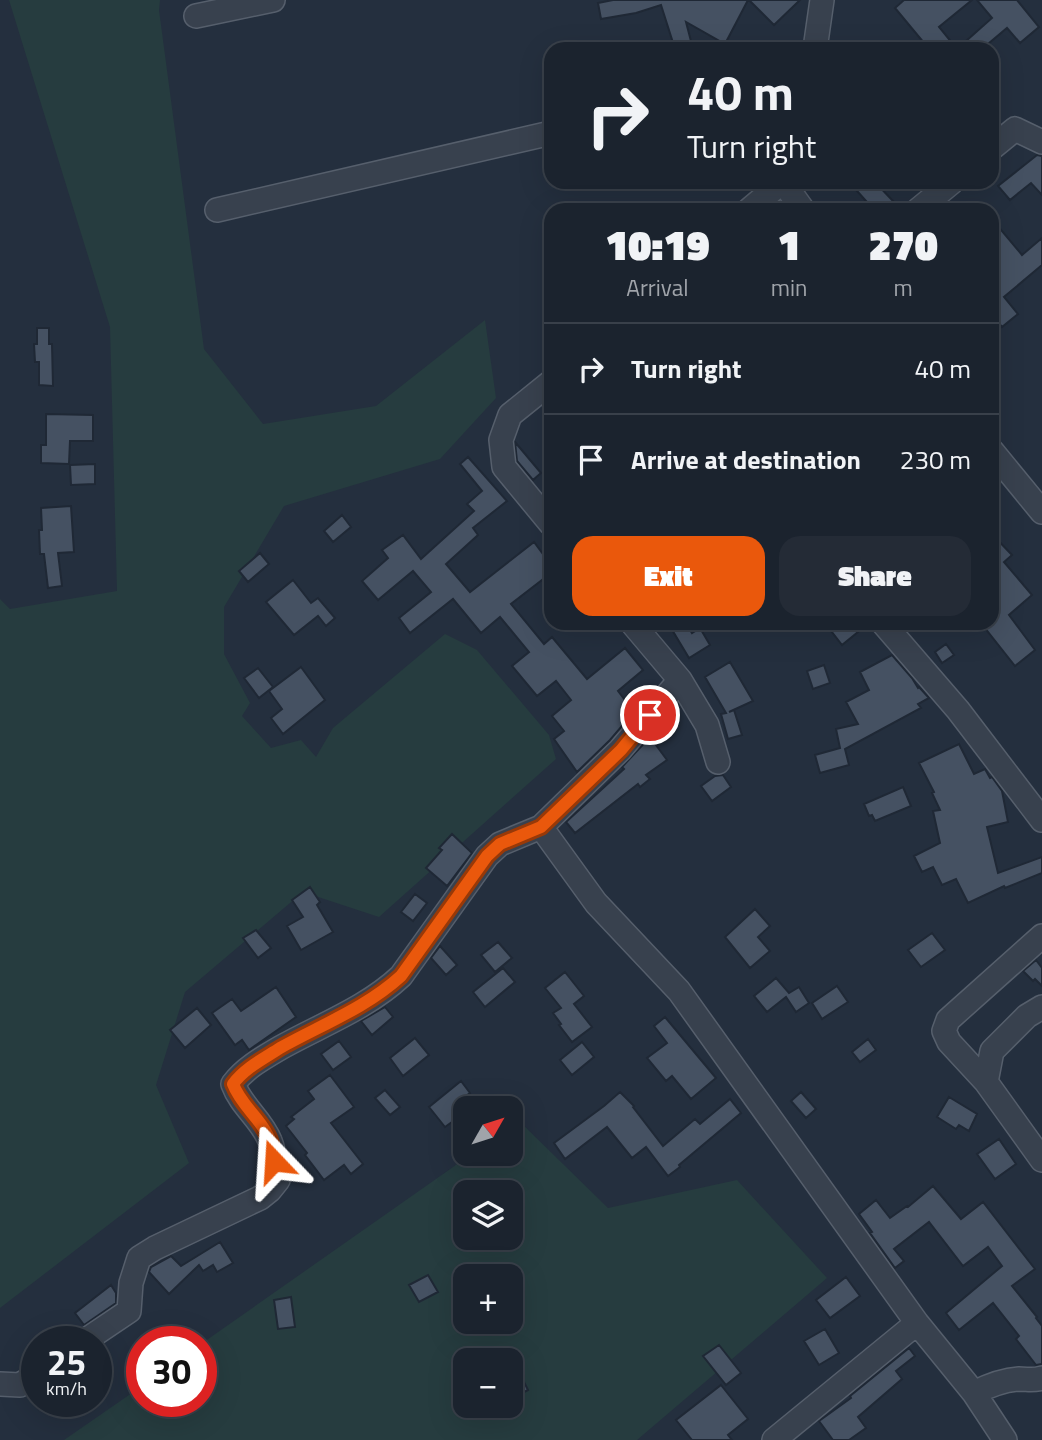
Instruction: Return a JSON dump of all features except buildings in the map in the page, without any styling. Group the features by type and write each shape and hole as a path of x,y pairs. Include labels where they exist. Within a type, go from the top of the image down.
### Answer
{"street":[{"path":"196,16 273,0"},
{"path":"817,42 822,0"},
{"path":"999,142 1015,129 1042,142"},
{"path":"216,210 544,135"},
{"path":"757,203 774,189"},
{"path":"926,203 943,189"},
{"path":"544,388 510,415 501,440 504,467 544,516"},
{"path":"999,460 1042,512"},
{"path":"638,630 680,680 707,725 718,762"},
{"path":"889,630 958,710 1042,820"},
{"path":"107,1326 129,1311 131,1283 139,1258 260,1198 278,1180 271,1141 237,1094 233,1084 242,1073 265,1057 388,988 401,976 487,856 500,844 541,827 621,750 680,680"},
{"path":"541,827 596,903 679,991 917,1323 974,1393 1005,1440"},
{"path":"1042,936 948,1020 944,1031 948,1042 986,1082 1042,1160"},
{"path":"986,1082 992,1051 1027,1016 1042,1007"},
{"path":"774,1440 917,1323"},
{"path":"974,1393 994,1383 1042,1378"},
{"path":"0,1384 21,1384"}],"green space":[{"path":"9,0 160,0 159,10 204,349 263,424 376,406 485,320 496,398 440,459 284,506 224,607 224,654 250,703 242,716 271,748 301,740 316,757 333,728 445,634 477,650 549,735 556,759 379,917 303,892 185,992 156,1085 189,1163 0,1308 0,599 10,609 117,591 110,327"},
{"path":"523,1125 608,1208 737,1180 827,1278 637,1440 64,1440 97,1417 112,1417 112,1407 126,1397 126,1417 217,1417 217,1333 454,1166 523,1166"}],"route":[{"path":"274,1161 271,1141 237,1094 233,1084 242,1073 287,1044 388,988 401,976 487,856 500,844 541,827 621,750 650,715"}]}
